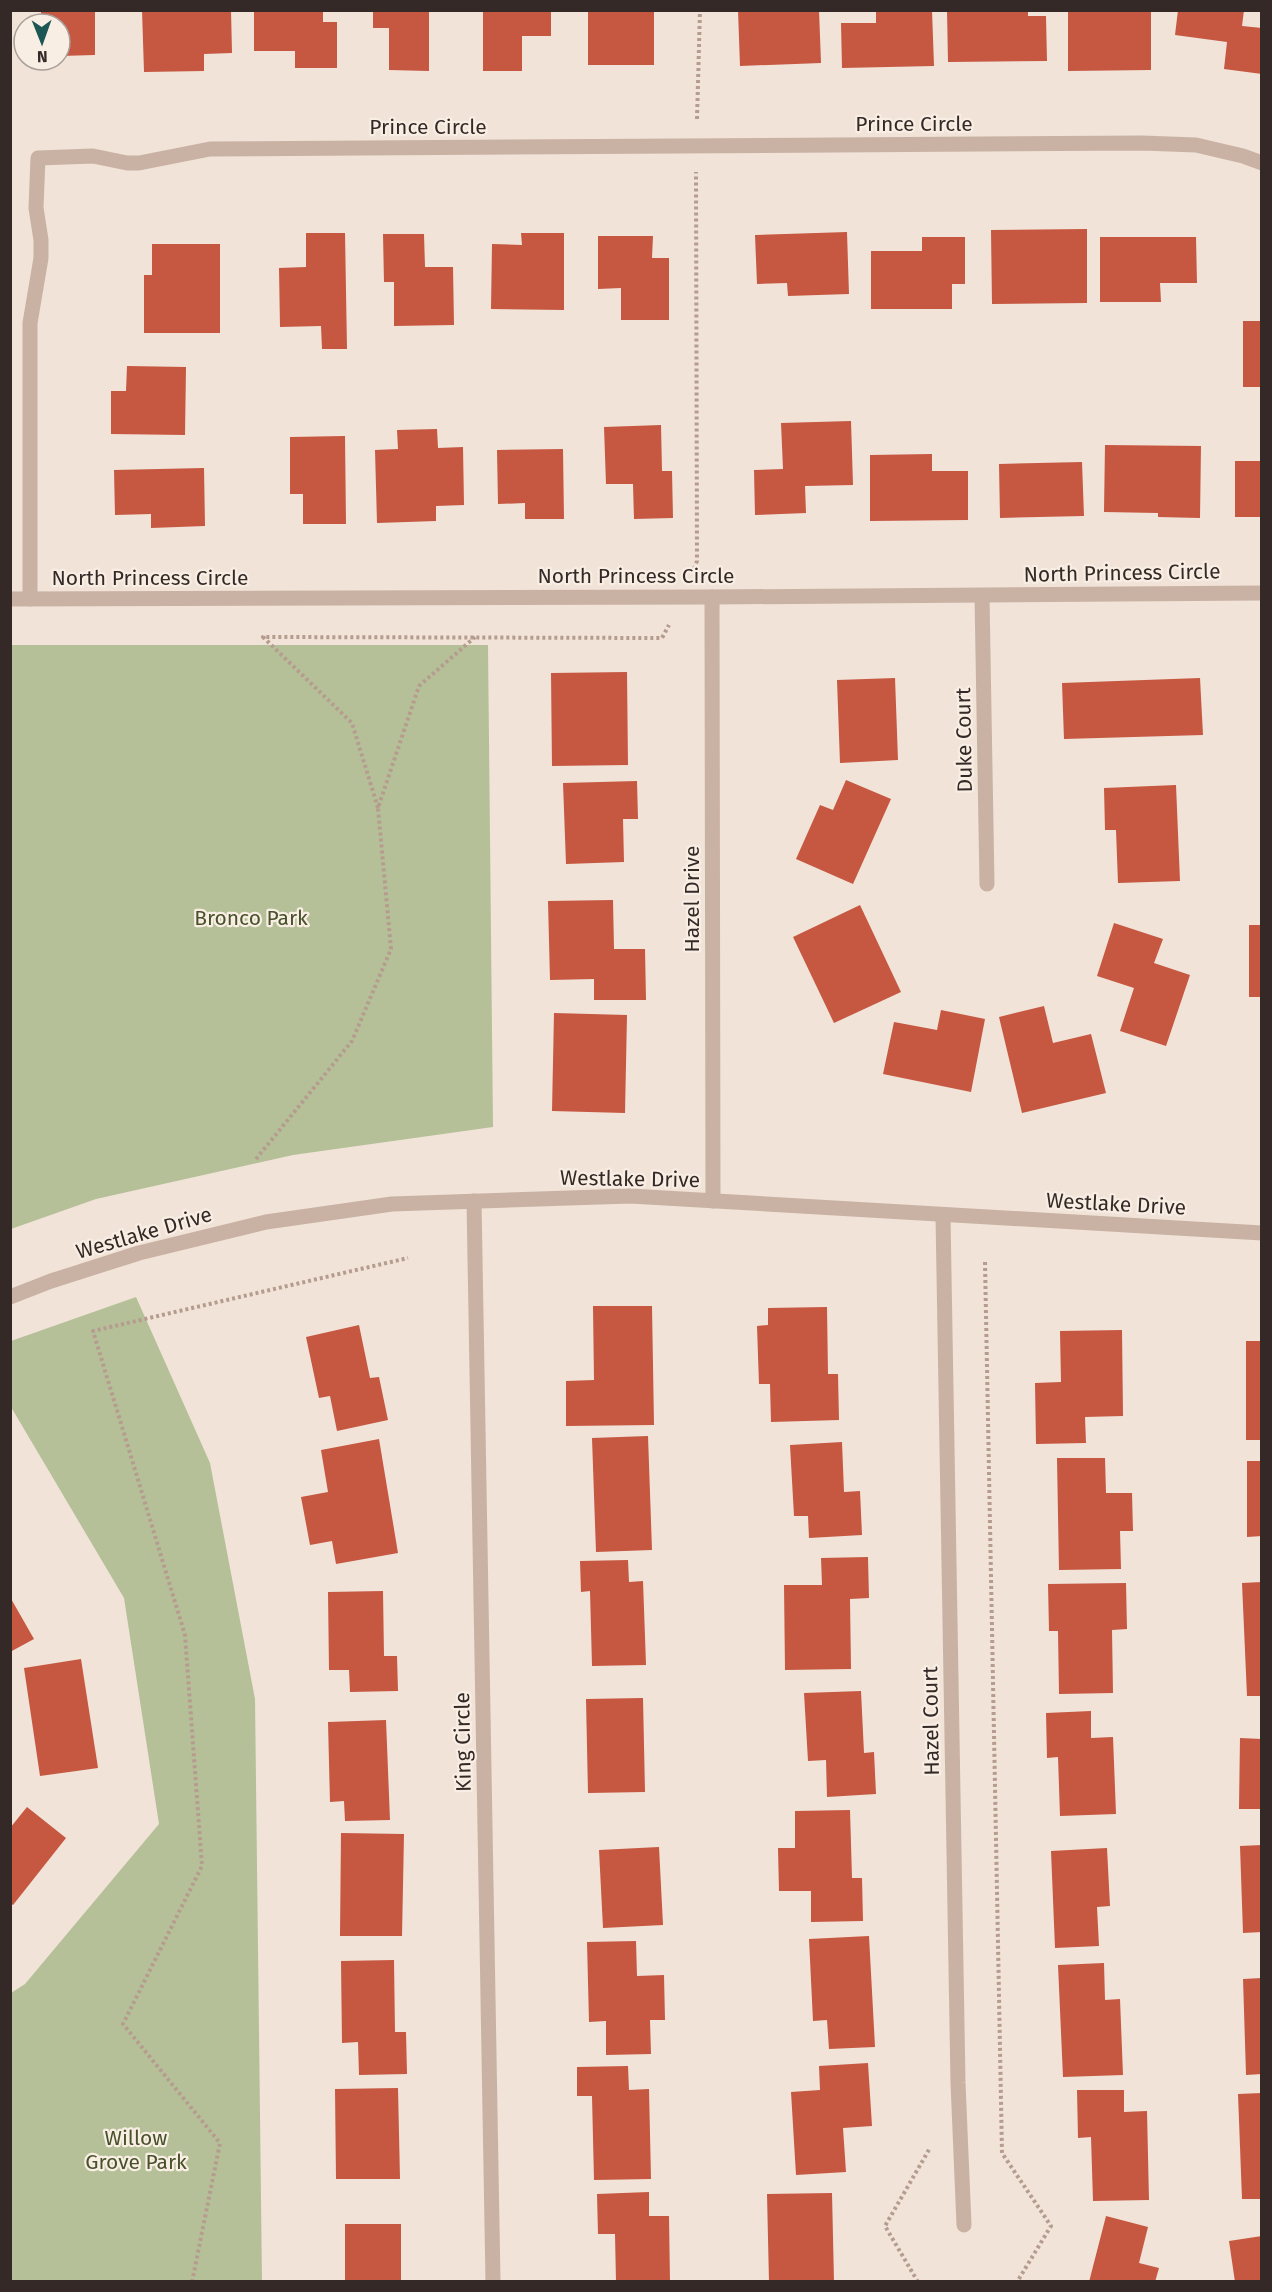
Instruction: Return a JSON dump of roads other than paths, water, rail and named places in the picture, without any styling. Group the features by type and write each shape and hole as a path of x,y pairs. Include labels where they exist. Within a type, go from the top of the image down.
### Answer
{"street":[{"name":"Prince Circle","path":"30,599 30,323 41,258 36,208 38,158 93,156 126,163 139,163 210,149 1142,143 1196,145 1262,163"},
{"name":"North Princess Circle","path":"10,599 1262,593"},
{"name":"Duke Court","path":"982,596 987,884"},
{"name":"Hazel Drive","path":"712,597 713,1201"},
{"name":"Westlake Drive","path":"10,1297 51,1281 139,1253 266,1222 392,1204 630,1196 1262,1233"},
{"name":"King Circle","path":"474,1201 493,2282"},
{"name":"Hazel Court","path":"943,1216 958,2071 964,2225"}],"park label":[{"name":"Bronco Park","path":"251,918"},
{"name":"Willow Grove Park","path":"136,2150"}]}
